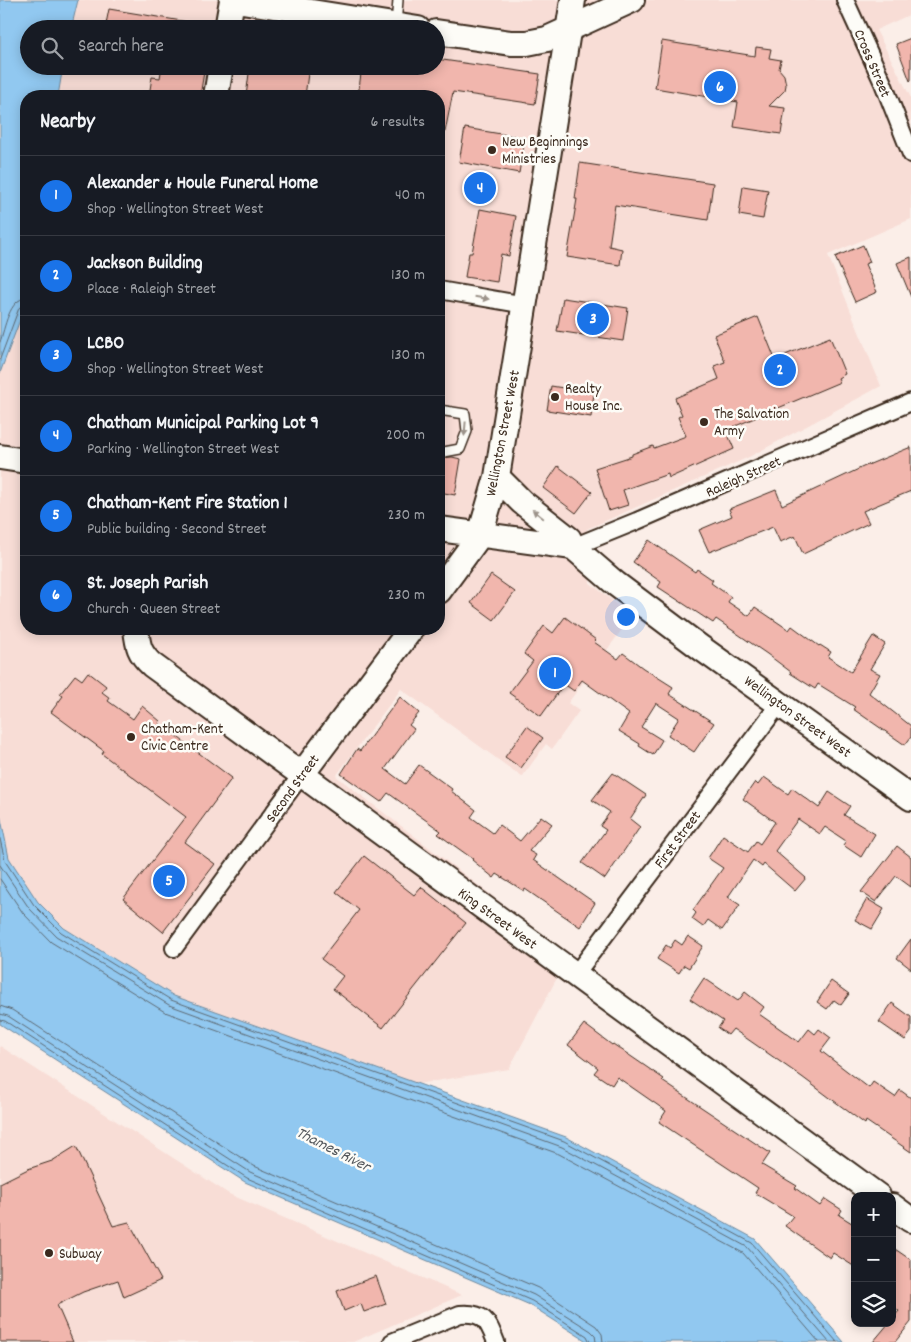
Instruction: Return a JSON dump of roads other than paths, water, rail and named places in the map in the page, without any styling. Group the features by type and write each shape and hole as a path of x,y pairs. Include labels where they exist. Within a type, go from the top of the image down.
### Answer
{"street":[{"path":"229,20 232,0"},
{"path":"236,0 363,20"},
{"name":"Wellington Street West","path":"480,535 497,477 573,0"},
{"path":"445,33 510,43 527,43 547,39 632,0"},
{"name":"Cross Street","path":"845,0 883,84 904,120 911,154"},
{"path":"217,90 220,75"},
{"path":"445,291 525,305"},
{"name":"Raleigh Street","path":"573,547 637,522 911,402"},
{"path":"0,457 20,460"},
{"name":"Wellington Street West","path":"497,477 522,502 569,539 573,547 616,584 701,648 911,798"},
{"path":"445,529 573,547"},
{"path":"445,583 480,535"},
{"name":"King Street West","path":"136,635 137,645 143,657 152,665 873,1192"},
{"name":"Second Street","path":"174,948 406,635"},
{"name":"First Street","path":"575,975 780,703"},
{"path":"896,1209 911,1220"},
{"path":"392,1342 460,1314 477,1315 484,1318 490,1325 496,1342"}],"lane":[{"path":"398,0 405,20"},
{"path":"445,411 465,414 467,431 460,449 445,452"}],"water":[{"path":"0,0 78,0 73,20 20,20 20,75 62,75 59,90 20,90 20,320 0,373"},
{"name":"Thames River","path":"0,814 9,858 38,902 64,928 174,996 566,1137 755,1239 844,1342 588,1342 530,1305 245,1182 0,1024"}],"place":[{"name":"St. Joseph Parish","path":"720,87"},
{"name":"New Beginnings Ministries","path":"492,150"},
{"name":"Chatham Municipal Parking Lot 9","path":"480,188"},
{"name":"LCBO","path":"593,319"},
{"name":"Jackson Building","path":"780,370"},
{"name":"Realty House Inc.","path":"555,397"},
{"name":"The Salvation Army","path":"704,422"},
{"name":"Alexander & Houle Funeral Home","path":"555,673"},
{"name":"Chatham-Kent Civic Centre","path":"131,737"},
{"name":"Chatham-Kent Fire Station 1","path":"169,881"},
{"name":"Subway","path":"49,1253"}]}
